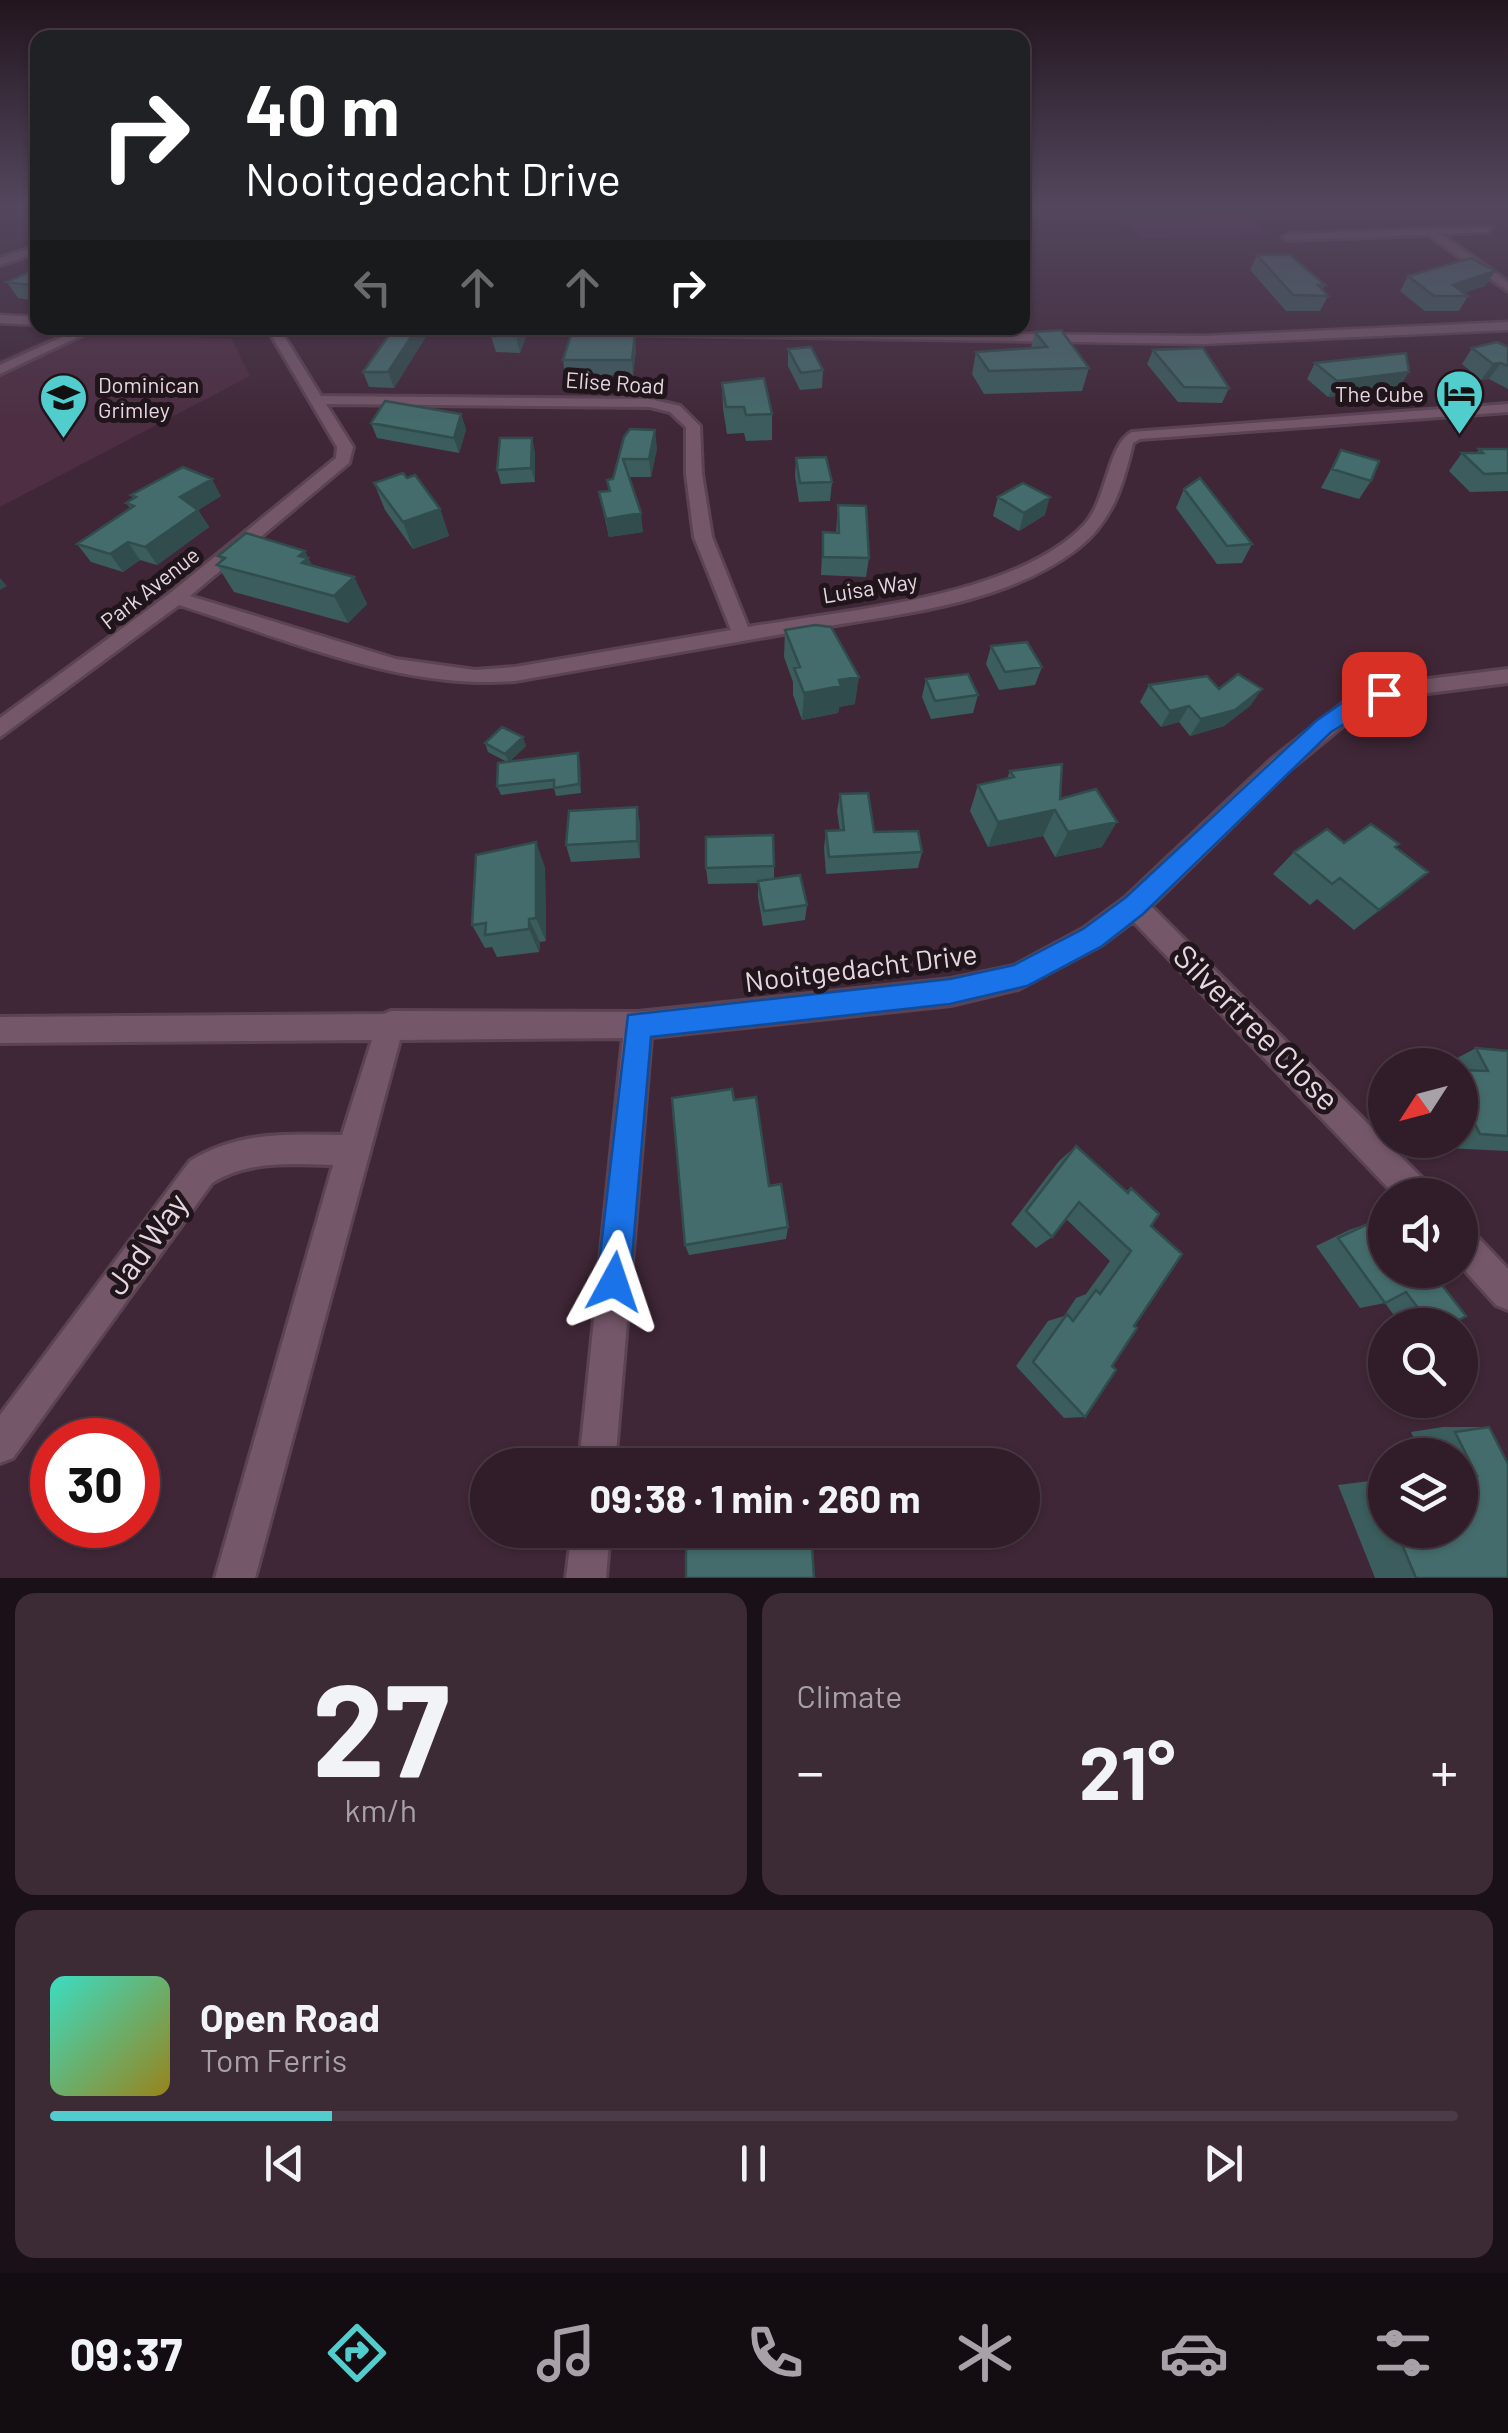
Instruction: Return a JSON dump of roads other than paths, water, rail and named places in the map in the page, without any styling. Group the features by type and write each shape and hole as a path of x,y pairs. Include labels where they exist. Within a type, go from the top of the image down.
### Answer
{"street":[{"path":"0,319 30,320"},
{"path":"1014,335 1204,340 1508,326"},
{"path":"0,370 76,335"},
{"name":"Park Avenue","path":"0,729 176,598 344,460 345,447 277,335"},
{"name":"Elise Road","path":"314,400 650,403 675,409 693,426 694,474 703,537 741,632"},
{"name":"Luisa Way","path":"176,598 395,666 457,676 515,674 948,598 1025,571 1058,553 1099,518 1108,504 1126,441 1138,435 1508,408"},
{"name":"Nooitgedacht Drive","path":"0,1030 261,1031 391,1024 528,1028 638,1025 950,992 1018,977 1092,937 1134,906 1280,765 1354,705 1420,687 1508,676"},
{"name":"Silvertree Close","path":"1134,906 1401,1178"},
{"path":"235,1578 364,1104 391,1024"},
{"path":"599,1448 638,1025"},
{"name":"Jad Way","path":"0,1446 201,1172 220,1158 240,1151 354,1150"},
{"path":"1478,1260 1508,1293"},
{"path":"586,1578 589,1548"}],"place":[{"name":"The Cube","path":"1459,436"},
{"name":"Dominican Grimley","path":"63,440"}]}
